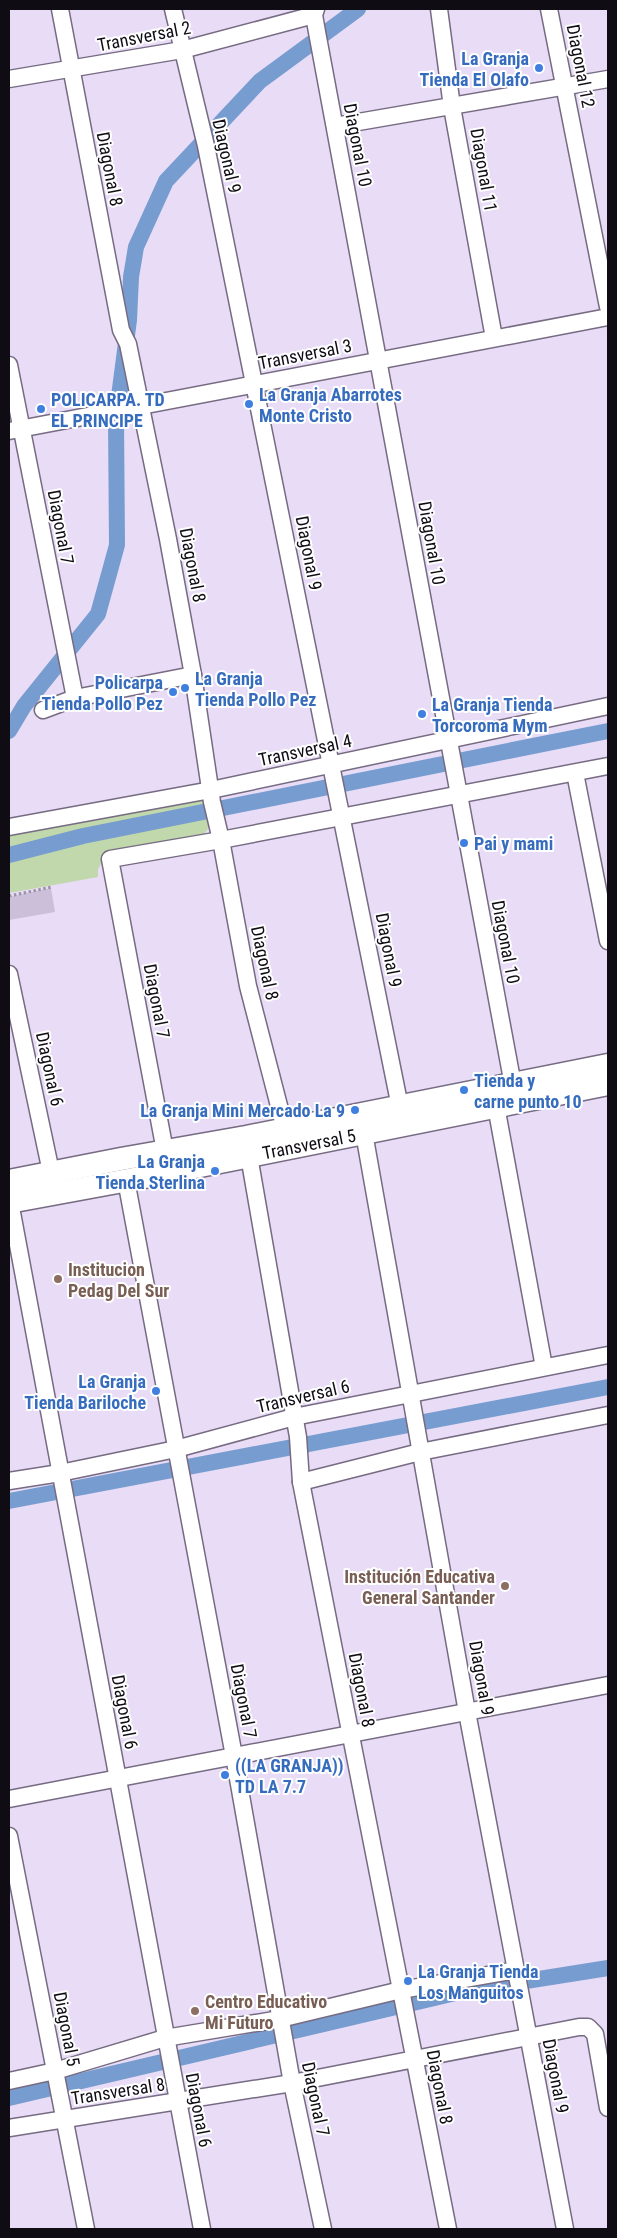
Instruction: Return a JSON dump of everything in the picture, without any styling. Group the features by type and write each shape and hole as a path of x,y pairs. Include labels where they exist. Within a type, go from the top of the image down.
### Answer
{"street":[{"name":"Diagonal 8","path":"60,9 124,337 134,407 193,675 211,796 248,986 285,1129"},
{"name":"Diagonal 9","path":"173,9 206,146 400,1107"},
{"name":"Diagonal 11","path":"439,9 452,106 494,338"},
{"name":"Diagonal 12","path":"549,9 608,307"},
{"name":"Transversal 2","path":"9,79 182,50 315,12"},
{"name":"Diagonal 10","path":"315,12 317,32 513,1086"},
{"path":"335,126 608,79"},
{"name":"Transversal 3","path":"15,430 608,317"},
{"name":"Diagonal 7","path":"9,365 15,430 75,698"},
{"path":"43,710 75,698 193,675"},
{"name":"Transversal 4","path":"9,827 211,796 332,769 449,746 608,706"},
{"path":"220,835 458,790 574,773 608,766"},
{"path":"574,773 608,942"},
{"name":"Diagonal 7","path":"165,1151 110,859 220,835"},
{"name":"Diagonal 6","path":"9,974 51,1172"},
{"name":"Transversal 5","path":"9,1195 51,1172 513,1086 608,1065"},
{"name":"Transversal 5","path":"9,1195 126,1180 608,1084"},
{"path":"496,1106 544,1367"},
{"name":"Diagonal 9","path":"364,1133 467,1712 565,2229"},
{"name":"Diagonal 8","path":"249,1156 298,1437 301,1482 448,2229"},
{"name":"Diagonal 7","path":"126,1180 234,1756 286,2052 323,2229"},
{"name":"Diagonal 6","path":"9,1195 202,2229"},
{"name":"Transversal 6","path":"9,1481 61,1480 177,1453 294,1418 411,1398 544,1367 608,1355"},
{"path":"301,1482 420,1445 608,1415"},
{"path":"9,1799 608,1685"},
{"name":"Diagonal 5","path":"9,1836 86,2229"},
{"path":"9,2080 55,2073 166,2040 281,2022 401,1992 516,1973"},
{"name":"Transversal 8","path":"9,2128 63,2112 177,2102 292,2083 579,2027 588,2028 595,2034 608,2108"}],"path":[{"path":"9,896 52,887"}],"green space":[{"path":"198,794 208,804 212,822 204,835 104,858 98,869 98,877 9,893 9,833"}],"building":[{"path":"51,888 55,912 9,920 9,897"}],"waterway":[{"path":"9,731 24,706 98,614 117,545 116,419 129,320 131,277 136,247 166,181 260,81 358,9"},
{"path":"9,855 83,836 608,731"},
{"path":"9,1501 608,1387"},
{"path":"9,2098 464,1991 608,1968"}],"place":[{"name":"La Granja Tienda El Olafo","path":"539,68"},
{"name":"La Granja Abarrotes Monte Cristo","path":"249,404"},
{"name":"POLICARPA. TD EL PRINCIPE","path":"41,409"},
{"name":"La Granja Tienda Pollo Pez","path":"185,688"},
{"name":"Policarpa Tienda Pollo Pez","path":"173,692"},
{"name":"La Granja Tienda Torcoroma Mym","path":"422,714"},
{"name":"Pai y mami","path":"464,843"},
{"name":"Tienda y carne punto 10","path":"464,1090"},
{"name":"La Granja Mini Mercado La 9","path":"355,1110"},
{"name":"La Granja Tienda Sterlina","path":"215,1171"},
{"name":"Institucion Pedag Del Sur","path":"58,1279"},
{"name":"La Granja Tienda Bariloche","path":"156,1391"},
{"name":"Institución Educativa General Santander","path":"505,1586"},
{"name":"((LA GRANJA)) TD LA 7.7","path":"225,1775"},
{"name":"La Granja Tienda Los Manguitos","path":"408,1981"},
{"name":"Centro Educativo Mi Futuro","path":"195,2011"}]}
